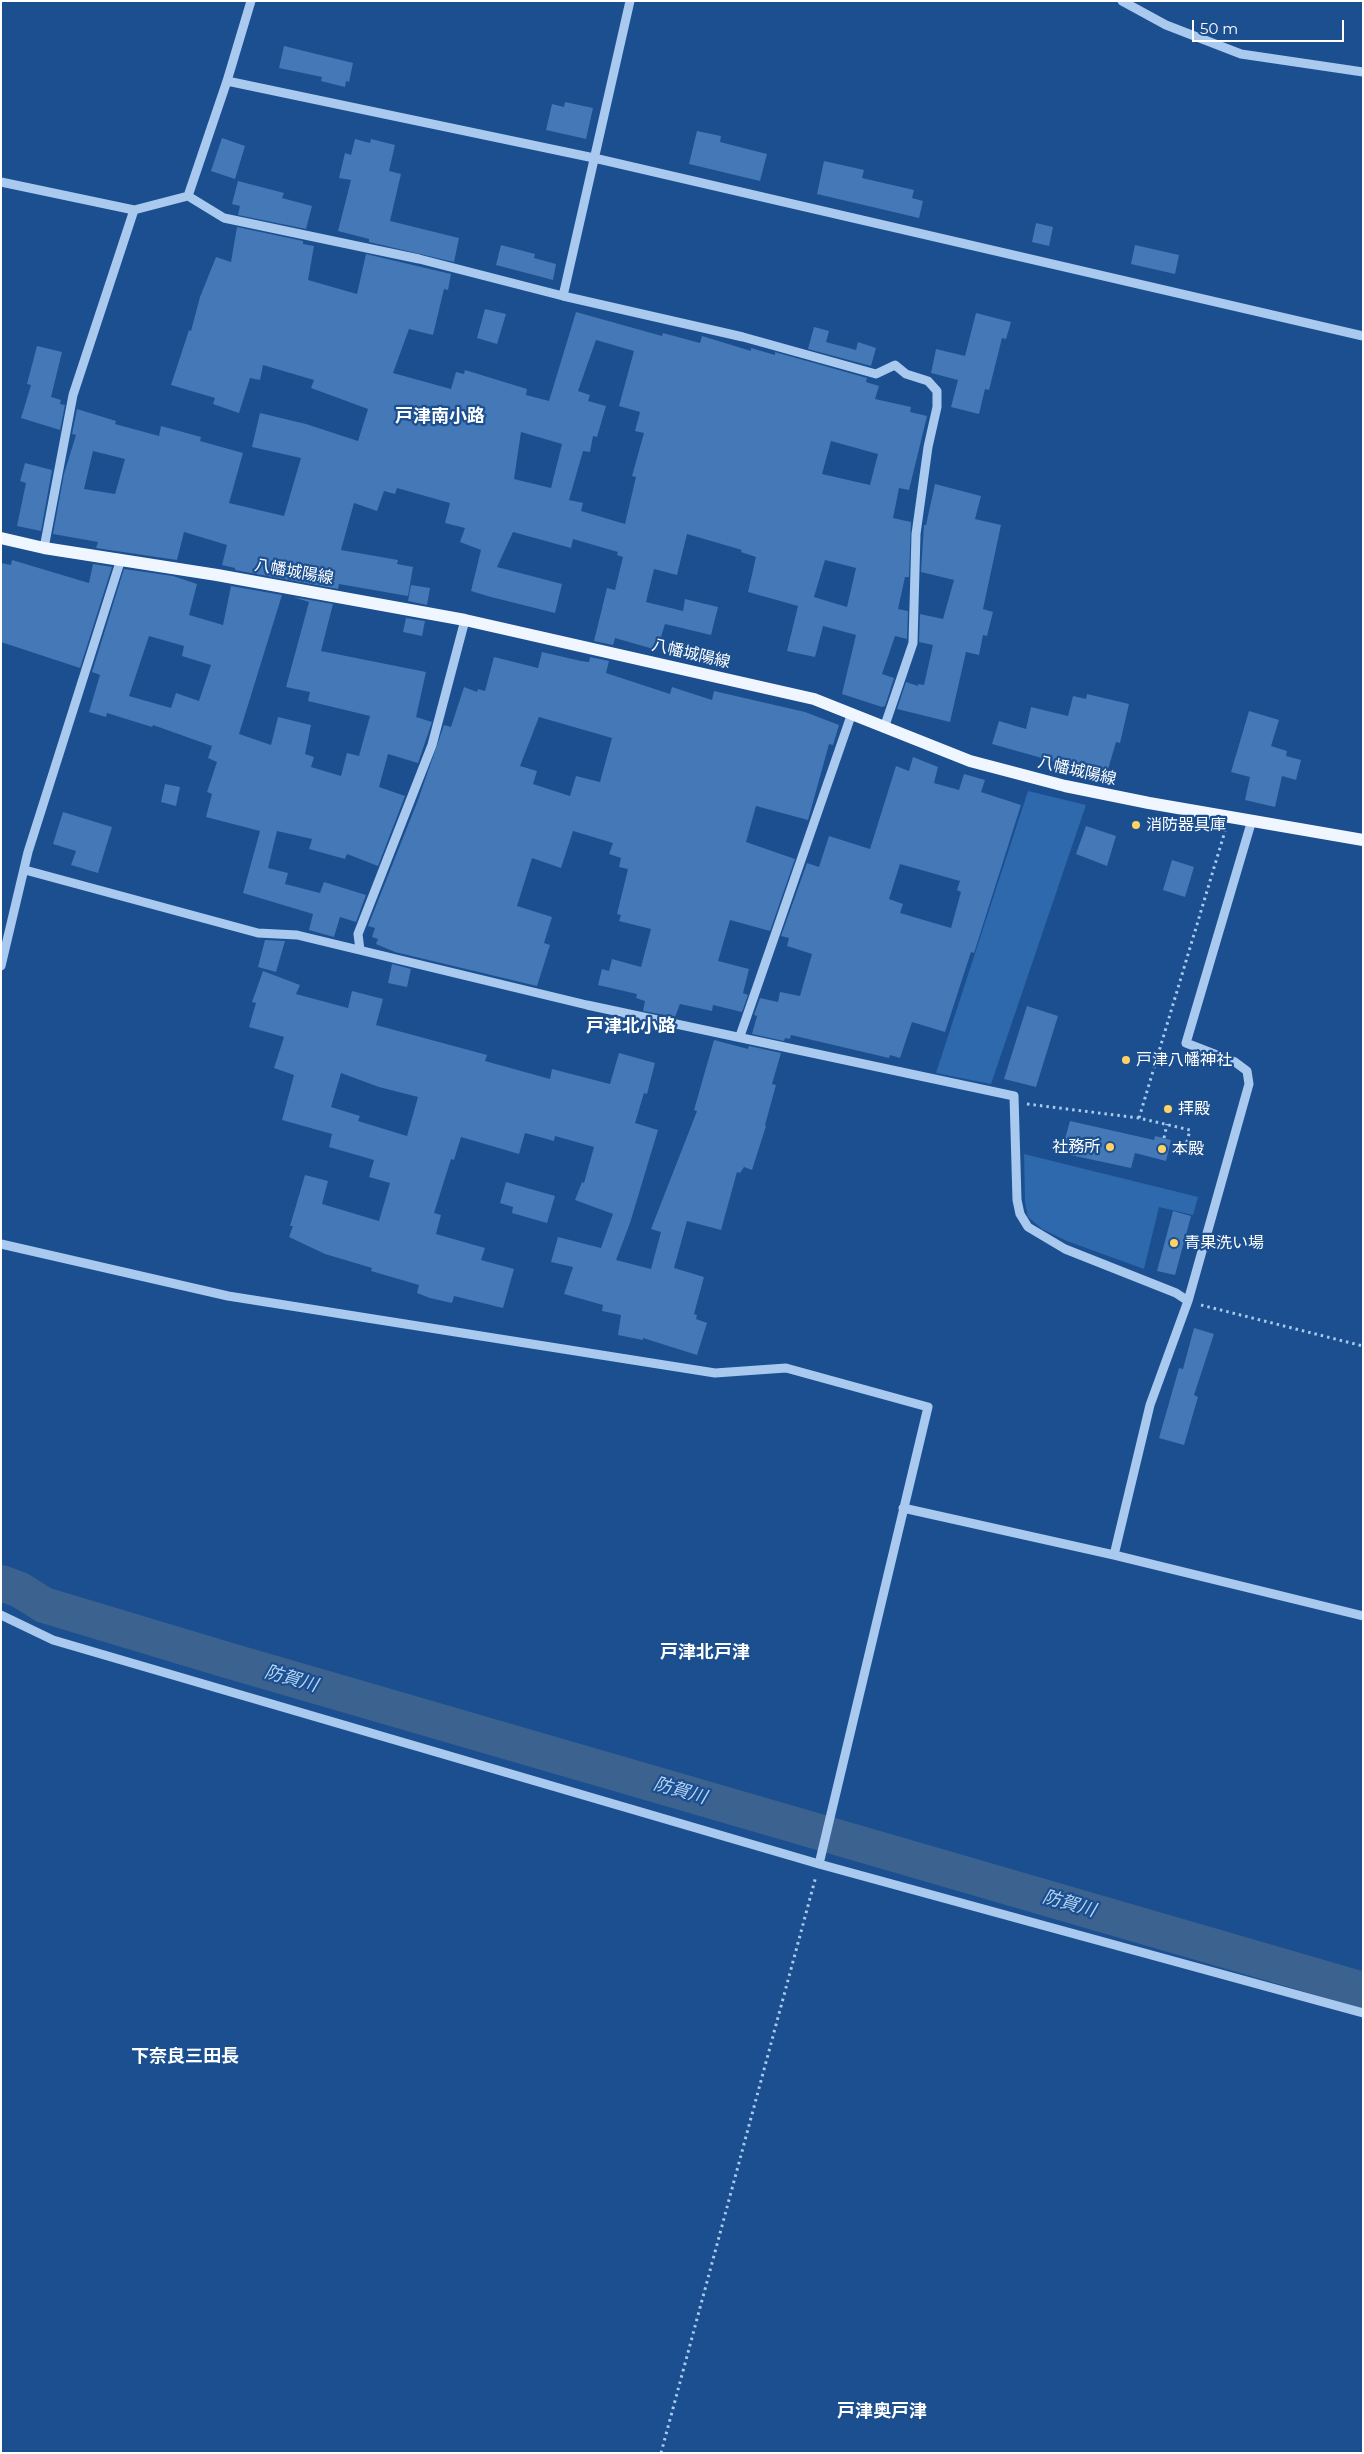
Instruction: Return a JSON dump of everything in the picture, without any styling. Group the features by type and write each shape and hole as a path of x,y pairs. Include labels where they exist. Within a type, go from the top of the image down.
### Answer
{"main road":[{"name":"八幡城陽線","path":"1,538 44,548 121,559 465,620 814,699 970,761 1065,786 1363,840"}],"street":[{"path":"188,196 227,81 251,1"},
{"path":"563,296 630,1"},
{"path":"1122,1 1166,26 1241,54 1363,72"},
{"path":"227,81 594,158 1363,336"},
{"path":"1,182 134,210 188,196 224,218 419,259 563,296 743,337 876,374 895,365 906,374 928,381 937,390 916,534 913,643 884,728"},
{"path":"44,548 73,394 134,210"},
{"path":"1,966 28,852 121,559"},
{"path":"360,950 358,934 432,745 465,620"},
{"path":"740,1036 852,713"},
{"path":"1114,1555 1150,1405 1188,1302 1249,1084 1247,1071 1235,1062 1186,1043 1252,820"},
{"path":"25,870 258,933 297,935 587,1005 740,1036 1014,1096 1017,1200 1020,1214 1028,1227 1066,1248 1176,1293 1188,1302"},
{"path":"1,1244 228,1296 715,1373 786,1368 928,1406 819,1864"},
{"path":"903,1508 1114,1555 1363,1616"},
{"path":"1,1615 53,1640 819,1864 1363,2013"}],"path":[{"path":"1139,1118 1229,816"},
{"path":"1014,1102 1139,1118 1190,1130 1185,1149"},
{"path":"1164,1138 1167,1124"},
{"path":"1188,1302 1363,1346"},
{"path":"662,2453 819,1864"}],"shaded area":[{"path":"1028,791 1086,805 991,1084 936,1073"},
{"path":"1024,1154 1198,1197 1193,1215 1159,1207 1144,1269 1067,1241 1042,1229 1028,1217 1025,1202"}],"building":[{"path":"284,46 353,63 349,82 346,81 345,87 321,81 322,77 279,68"},
{"path":"565,102 593,108 586,139 546,130 552,104 564,107"},
{"path":"697,131 721,136 720,142 767,154 760,181 689,164"},
{"path":"222,138 245,146 235,179 211,171"},
{"path":"355,139 370,143 371,139 395,145 389,171 401,174 390,221 459,238 454,262 369,242 369,239 338,231 351,180 339,178 345,153 351,155"},
{"path":"824,161 864,170 862,178 914,190 912,198 923,201 919,218 817,194"},
{"path":"238,181 284,193 282,198 312,206 306,229 238,215 240,206 232,204"},
{"path":"1036,223 1053,227 1049,246 1032,242"},
{"path":"237,227 303,241 303,244 314,246 308,280 357,294 366,254 451,274 448,290 444,289 433,335 409,329 393,373 451,389 456,372 464,374 465,370 527,389 526,395 549,401 576,312 662,336 663,333 700,343 702,336 751,351 751,348 775,355 775,352 867,378 866,382 879,386 875,399 911,407 910,412 927,416 909,490 899,488 893,518 911,522 909,577 905,577 898,609 908,611 907,639 895,636 882,674 894,678 885,706 882,707 842,694 856,635 823,626 815,657 787,651 798,606 748,592 756,557 741,552 742,550 687,534 677,575 654,569 646,602 683,611 685,599 718,607 711,635 665,624 657,650 615,638 613,645 594,641 607,588 615,590 623,557 617,555 618,552 573,539 571,548 513,532 497,567 562,584 555,613 491,597 471,591 481,550 460,542 465,528 445,523 450,503 397,488 395,494 384,491 377,511 354,503 341,550 398,560 397,564 413,567 408,596 339,584 338,589 235,570 235,568 222,565 227,545 184,532 177,560 96,548 98,542 53,534 64,474 76,435 72,434 77,409 116,421 115,424 159,436 161,426 201,437 200,441 243,453 229,503 284,516 301,458 252,447 260,413 306,424 358,441 368,409 311,388 314,380 263,365 260,380 250,378 239,413 213,404 215,398 171,385 189,330 191,331 200,297 216,257 231,262","holes":["596,340 634,351 619,406 640,412 635,431 644,433 632,476 636,477 625,524 581,511 583,503 569,500 583,451 590,452 593,436 597,437 606,406 588,401 590,395 578,391","521,432 562,444 551,488 514,479","831,441 878,454 870,485 822,474","93,451 125,459 115,494 84,489","825,560 856,568 847,607 814,597"]},
{"path":"501,245 535,254 534,258 556,264 553,280 496,265"},
{"path":"1135,245 1179,255 1175,274 1131,264"},
{"path":"485,309 506,314 497,344 477,338"},
{"path":"976,313 1011,322 1006,339 1002,338 989,390 985,389 979,414 951,407 958,380 931,373 936,349 965,356"},
{"path":"814,327 829,331 826,342 856,350 858,342 876,348 871,366 808,349"},
{"path":"37,346 62,352 51,397 61,400 60,404 65,405 60,430 21,418 31,385 27,384"},
{"path":"25,463 52,470 41,531 17,526 26,483 20,481"},
{"path":"935,484 981,496 975,519 1001,525 983,609 993,612 987,636 983,635 979,655 966,652 950,722 897,709 906,682 918,686 918,684 924,685 933,645 919,642 920,614 943,619 954,580 921,572 924,525 926,525"},
{"path":"12,560 89,583 93,564 112,567 80,668 1,642 1,563 11,565"},
{"path":"124,569 173,576 197,584 189,615 223,625 231,586 282,595 239,734 271,745 278,717 311,725 305,754 314,757 311,767 341,776 347,753 359,756 370,716 308,701 310,692 286,687 309,602 293,597 333,604 321,651 426,672 416,717 432,722 418,763 388,754 379,787 405,796 378,866 347,854 345,859 309,849 312,839 277,831 268,868 288,873 285,884 320,893 324,882 366,895 356,922 340,917 334,937 309,930 313,914 243,893 260,831 206,817 212,794 207,792 217,762 208,758 212,746 153,725 152,727 107,713 106,717 89,712 100,675 92,672","holes":["149,636 184,646 182,656 211,665 199,701 176,693 171,708 129,696"]},
{"path":"411,585 430,588 427,605 408,601"},
{"path":"406,618 425,621 422,636 403,632"},
{"path":"542,652 589,662 590,657 609,661 606,673 670,694 672,687 712,700 714,691 805,712 839,725 833,745 829,744 808,820 756,806 746,842 795,859 770,931 730,920 718,961 749,969 743,993 748,995 742,1012 713,1005 712,1011 680,1004 675,1017 643,1011 645,1001 636,998 637,994 598,985 602,969 609,971 612,959 641,967 651,929 619,921 621,915 617,914 628,869 619,867 621,858 609,854 613,843 573,831 561,868 532,858 517,906 552,917 544,943 550,945 537,986 395,952 376,944 378,939 372,937 375,928 368,926 418,800 444,725 451,727 464,687 477,692 478,689 485,691 494,657 538,668","holes":["539,717 612,738 600,782 576,776 570,796 533,784 537,771 520,766"]},
{"path":"1087,694 1129,704 1120,743 1116,742 1106,776 992,744 999,721 1026,729 1031,707 1068,716 1073,696 1086,699"},
{"path":"1249,711 1279,720 1271,746 1287,751 1286,756 1301,760 1296,780 1282,776 1275,807 1245,800 1250,777 1231,772"},
{"path":"913,757 938,767 934,783 959,790 964,774 985,780 981,792 1021,805 974,953 971,952 945,1032 912,1022 900,1058 890,1055 889,1058 791,1035 790,1039 785,1038 784,1041 752,1034 757,1016 754,1015 760,998 778,1002 780,992 800,996 812,954 787,946 789,938 781,936 807,863 819,867 829,836 870,849 896,766 909,771","holes":["900,864 960,881 957,890 961,892 951,928 900,913 903,904 889,899"]},
{"path":"165,784 180,787 176,806 161,802"},
{"path":"63,812 112,827 98,873 71,865 76,851 53,844"},
{"path":"1086,826 1116,836 1107,866 1076,854"},
{"path":"1172,860 1194,867 1185,897 1163,890"},
{"path":"265,940 285,941 276,972 258,967"},
{"path":"392,964 411,969 407,987 388,983"},
{"path":"263,971 300,985 296,994 348,1008 352,991 383,999 376,1025 487,1055 485,1061 550,1079 552,1069 610,1084 619,1053 655,1063 647,1094 644,1093 635,1123 658,1130 630,1223 616,1260 651,1269 661,1232 651,1229 697,1111 694,1110 714,1040 748,1049 749,1046 781,1053 772,1084 776,1085 766,1126 752,1170 744,1167 740,1173 737,1172 721,1230 687,1221 674,1268 704,1277 694,1314 697,1315 696,1319 707,1323 697,1355 643,1338 643,1340 618,1335 621,1315 602,1311 603,1305 564,1294 573,1267 551,1262 558,1237 601,1248 613,1214 575,1200 582,1182 584,1183 594,1147 555,1136 554,1141 525,1133 519,1154 461,1137 454,1160 451,1159 434,1213 441,1215 436,1234 485,1248 481,1260 514,1269 503,1308 454,1296 452,1303 430,1298 417,1293 419,1285 371,1271 372,1268 325,1254 289,1237 293,1226 290,1226 305,1175 328,1181 322,1204 379,1221 390,1183 369,1177 374,1160 329,1147 332,1134 282,1120 294,1075 274,1068 284,1037 249,1027 256,1003 252,1002","holes":["341,1073 379,1087 418,1097 407,1136 358,1121 360,1116 331,1107"]},
{"path":"1027,1006 1058,1016 1036,1087 1004,1079"},
{"path":"1070,1121 1154,1140 1155,1136 1171,1140 1166,1161 1135,1153 1131,1168 1061,1153"},
{"path":"506,1182 555,1196 547,1223 512,1213 513,1207 500,1203"},
{"name":"青果洗い場","path":"1173,1211 1191,1216 1175,1275 1157,1271"},
{"path":"1194,1328 1214,1334 1194,1395 1198,1397 1184,1445 1159,1438 1179,1368 1183,1369"}],"waterway":[{"name":"防賀川","path":"1,1583 20,1590 44,1605 227,1660 1363,1990"}],"place":[{"name":"消防器具庫","path":"1136,825"},
{"name":"戸津八幡神社","path":"1126,1060"},
{"name":"拝殿","path":"1168,1109"},
{"name":"社務所","path":"1110,1147"},
{"name":"本殿","path":"1162,1149"},
{"name":"青果洗い場","path":"1174,1243"}],"district":[{"name":"戸津南小路","path":"440,417"},
{"name":"戸津北小路","path":"631,1027"},
{"name":"戸津北戸津","path":"705,1653"},
{"name":"下奈良三田長","path":"185,2057"},
{"name":"戸津奥戸津","path":"882,2412"}]}
